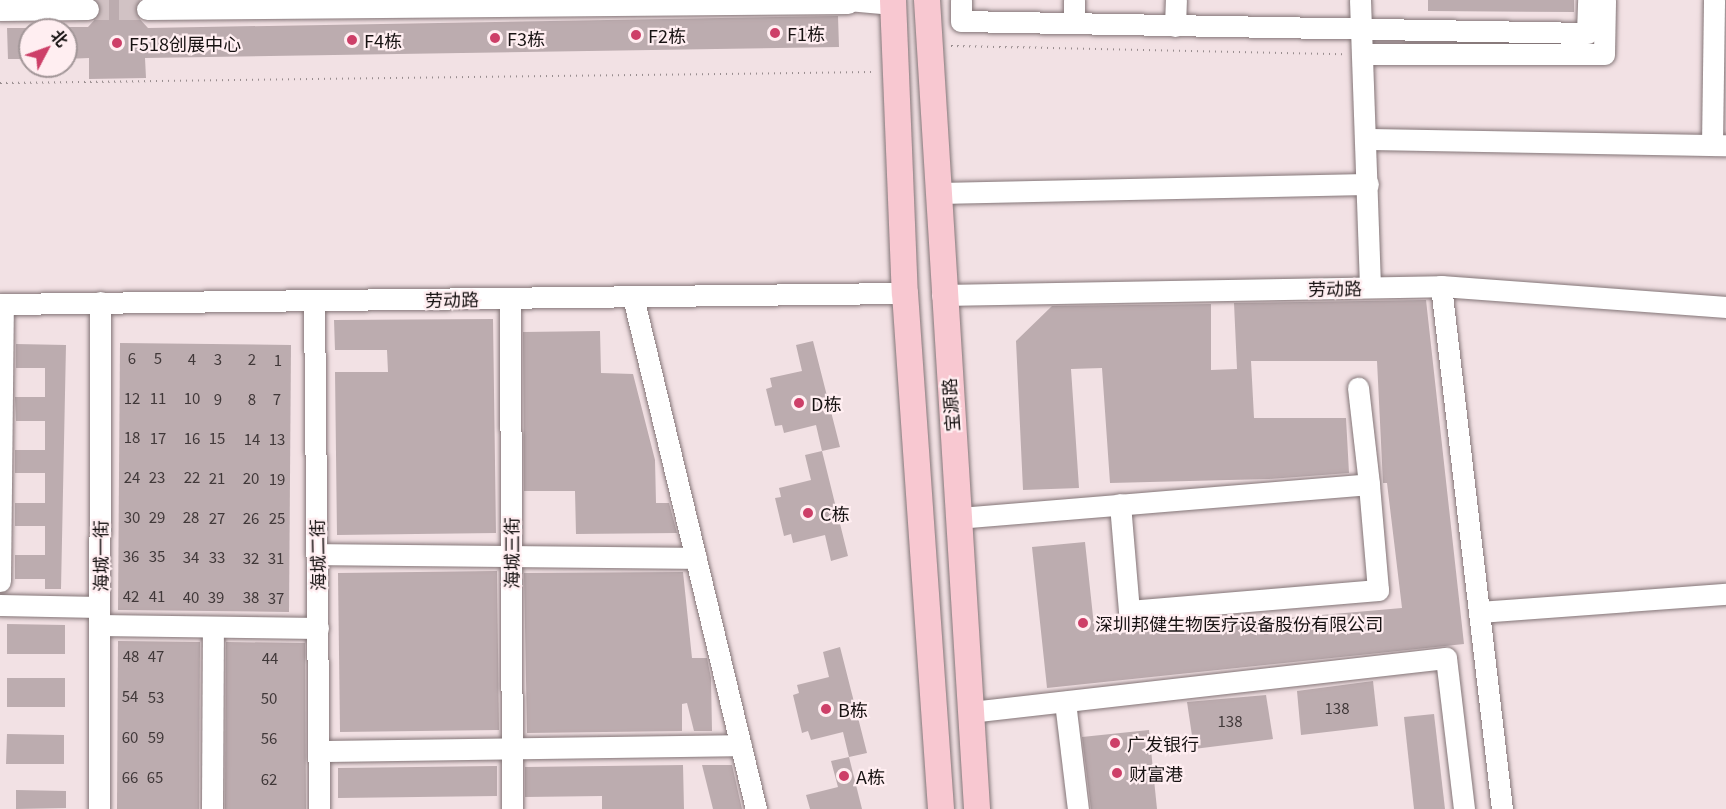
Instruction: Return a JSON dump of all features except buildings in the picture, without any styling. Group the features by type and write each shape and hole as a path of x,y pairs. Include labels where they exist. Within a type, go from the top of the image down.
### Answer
{"main road":[{"name":"宝源路","path":"927,0 942,295 977,809"},
{"name":"宝源路","path":"893,2 905,293 941,809"}],"street":[{"path":"961,0 961,21 1587,33 1588,0"},
{"path":"1074,0 1074,24"},
{"path":"1175,26 1176,0"},
{"path":"1360,0 1360,29 1365,54 1370,287"},
{"path":"1365,54 1604,54 1605,0"},
{"path":"1367,139 1719,145 1714,0"},
{"path":"147,9 586,3 893,2"},
{"path":"0,10 88,9"},
{"path":"937,193 1368,184"},
{"path":"1441,286 1502,809"},
{"name":"劳动路","path":"942,295 1441,286 1726,307"},
{"name":"劳动路","path":"1,304 905,293"},
{"path":"633,297 756,809"},
{"name":"海城三街","path":"510,298 512,809"},
{"name":"海城二街","path":"314,300 319,809"},
{"name":"海城一街","path":"99,809 100,302"},
{"path":"0,581 1,304"},
{"path":"1119,504 1129,611 1378,590 1358,388"},
{"path":"958,518 1369,484"},
{"path":"317,554 696,558"},
{"path":"1479,612 1726,594"},
{"path":"0,605 213,627 318,628"},
{"path":"212,809 213,627"},
{"path":"971,712 1446,658 1464,809"},
{"path":"1065,702 1078,809"},
{"path":"319,751 741,745"}],"path":[{"path":"929,46 1365,54"},
{"path":"0,83 871,72"}],"tunnel":[{"path":"88,9 147,9"}],"place":[{"name":"F1栋","path":"775,33"},
{"name":"F2栋","path":"636,35"},
{"name":"F3栋","path":"495,38"},
{"name":"F4栋","path":"352,40"},
{"name":"F518创展中心","path":"117,43"},
{"name":"D栋","path":"799,403"},
{"name":"C栋","path":"808,513"},
{"name":"深圳邦健生物医疗设备股份有限公司","path":"1083,623"},
{"name":"B栋","path":"826,709"},
{"name":"广发银行","path":"1115,743"},
{"name":"财富港","path":"1117,773"},
{"name":"A栋","path":"844,776"}]}
